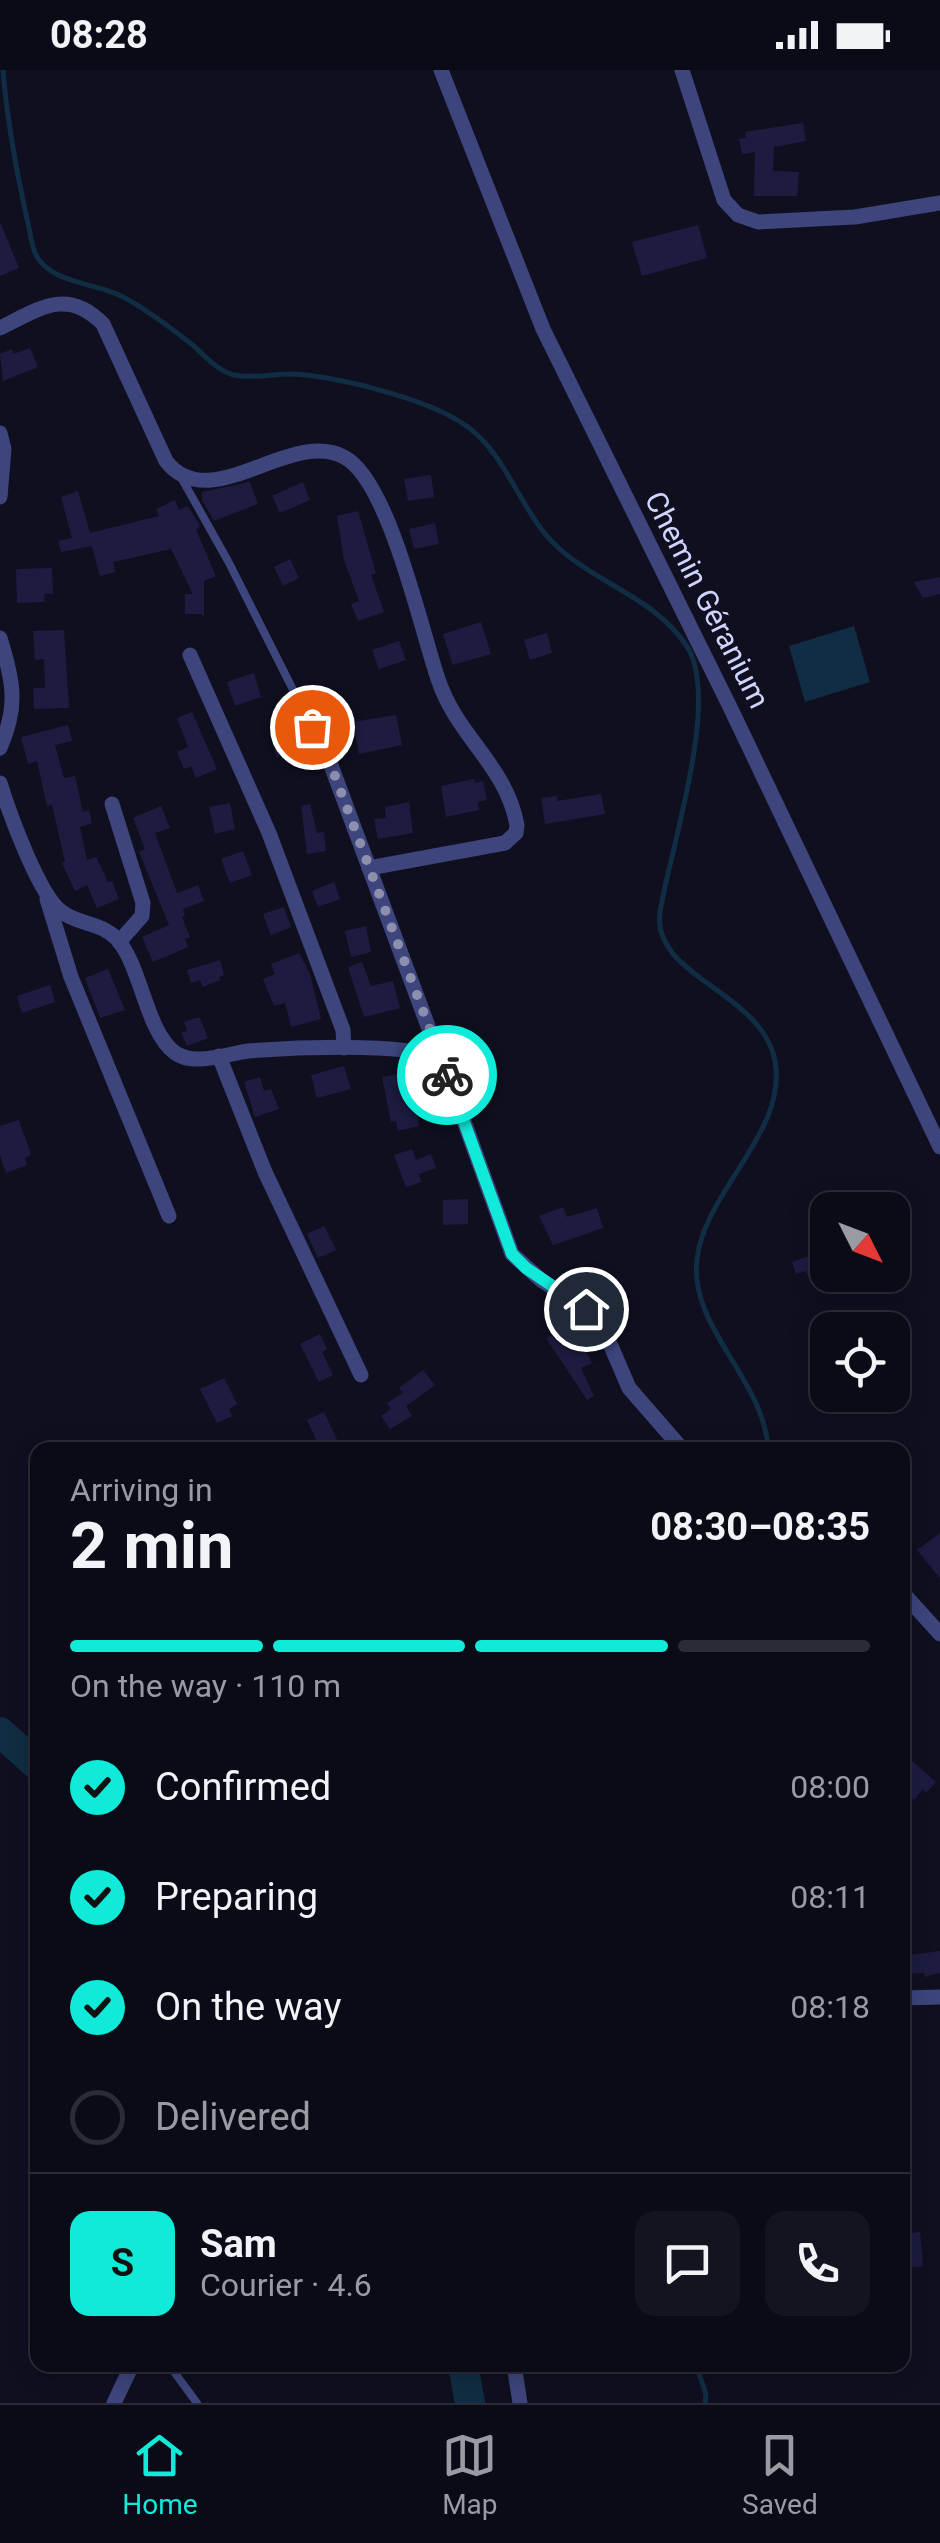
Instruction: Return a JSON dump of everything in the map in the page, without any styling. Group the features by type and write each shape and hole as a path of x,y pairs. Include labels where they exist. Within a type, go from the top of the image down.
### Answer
{"street":[{"name":"Chemin Géranium","path":"441,70 543,329 730,707 940,1147"},
{"path":"682,70 724,200 738,216 758,222 855,217 940,203"},
{"path":"0,328 49,305 77,304 92,312 103,324 166,461 180,475 199,480 244,473 306,450 328,450 349,459 369,481 386,515 439,684 469,740 500,775 518,825 516,833 505,842 369,868"},
{"path":"0,433 4,448 0,498"},
{"path":"0,638 13,681 14,702 10,726 0,748"},
{"path":"190,654 268,833 342,1030 344,1048"},
{"path":"329,760 512,1254 586,1309 612,1346 628,1388 676,1442"},
{"path":"0,783 46,896 71,977 170,1216"},
{"path":"112,804 143,903 142,916 120,942"},
{"path":"46,896 60,911 100,926 120,942 171,1050 194,1059 344,1048 429,1054 442,1065"},
{"path":"220,1056 266,1172 361,1376"},
{"path":"910,1601 940,1634"},
{"path":"910,1998 940,1997"},
{"path":"114,2403 129,2372"},
{"path":"515,2372 520,2403"}],"lane":[{"path":"180,475 329,760"},
{"path":"174,2372 197,2403"}],"water":[{"path":"854,626 870,682 805,702 789,646"}],"building":[{"path":"803,123 806,141 774,147 773,171 799,172 797,196 754,196 755,152 742,154 739,139 746,138 745,132"},
{"path":"0,222 19,268 0,276"},
{"path":"698,225 707,258 642,276 632,242"},
{"path":"30,348 38,367 3,381 0,354"},
{"path":"431,475 434,497 408,501 404,479"},
{"path":"250,482 258,504 214,521 202,500 202,492"},
{"path":"303,482 310,500 280,513 272,496"},
{"path":"78,491 90,533 159,516 156,509 175,500 179,510 188,506 200,526 196,530 216,576 204,581 204,618 202,614 185,614 185,594 193,594 171,549 113,562 115,572 100,576 92,546 61,552 58,541 72,538 61,497"},
{"path":"358,511 376,573 371,575 384,612 358,621 351,604 359,601 344,560 337,516"},
{"path":"435,523 439,544 414,549 409,529"},
{"path":"290,559 299,578 283,586 274,567"},
{"path":"52,568 53,594 45,594 44,602 17,603 16,569"},
{"path":"940,577 940,594 923,598 914,582"},
{"path":"481,622 491,654 453,665 443,634"},
{"path":"64,630 69,708 34,709 33,688 45,688 44,659 35,660 33,631"},
{"path":"547,633 552,653 530,660 524,640"},
{"path":"399,641 406,660 379,669 372,650"},
{"path":"254,673 261,697 235,706 227,682"},
{"path":"192,712 217,769 196,778 191,766 184,769 177,752 188,747 177,718"},
{"path":"396,715 402,745 359,754 353,722"},
{"path":"294,721 299,743 290,745 292,754 276,757 270,728"},
{"path":"68,725 72,741 55,745 64,778 75,776 83,812 89,810 92,823 80,827 87,860 96,857 119,899 97,908 87,885 75,891 62,863 65,862 52,805 47,806 37,761 28,764 21,737"},
{"path":"474,779 475,783 483,781 487,800 478,802 479,810 446,817 441,786"},
{"path":"601,794 605,814 545,824 541,798 557,796 557,801"},
{"path":"409,802 413,833 378,839 374,819 386,818 385,807"},
{"path":"230,803 235,829 215,834 209,807"},
{"path":"310,804 317,833 324,832 326,851 307,854 301,806"},
{"path":"161,806 170,828 155,833 177,893 198,885 204,901 183,909 190,937 185,939 188,947 153,962 142,937 169,925 139,852 145,849 133,818"},
{"path":"243,851 252,875 230,883 221,859"},
{"path":"334,882 340,899 318,907 312,891"},
{"path":"284,907 291,927 271,935 263,914"},
{"path":"366,926 371,952 351,957 345,931"},
{"path":"299,953 310,974 321,1019 291,1027 285,1003 274,1006 263,979 275,974 271,964"},
{"path":"220,960 224,975 220,980 203,987 200,980 191,983 187,970"},
{"path":"362,962 371,986 393,981 400,1008 364,1017 348,967"},
{"path":"108,969 125,1010 100,1018 85,978"},
{"path":"50,985 55,1002 22,1013 17,996"},
{"path":"200,1018 208,1038 187,1046 181,1032 187,1031 184,1022"},
{"path":"344,1066 351,1089 317,1098 311,1075"},
{"path":"402,1073 402,1077 412,1075 419,1126 398,1131 396,1121 391,1122 382,1077"},
{"path":"260,1077 264,1091 271,1089 279,1109 255,1117 244,1082"},
{"path":"19,1120 31,1155 25,1158 27,1165 6,1173 0,1155 0,1126"},
{"path":"412,1149 416,1160 431,1154 436,1168 419,1174 421,1182 406,1187 394,1155"},
{"path":"468,1199 468,1224 443,1225 443,1200"},
{"path":"563,1207 567,1217 597,1208 603,1228 553,1245 539,1216"},
{"path":"324,1226 336,1250 318,1258 307,1234"},
{"path":"810,1256 810,1281 806,1271 796,1274 792,1262"},
{"path":"568,1327 570,1331 574,1328 592,1363 581,1368 594,1396 587,1400 546,1338"},
{"path":"320,1334 327,1349 322,1352 333,1375 319,1382 300,1344"},
{"path":"423,1370 435,1385 406,1406 412,1416 390,1429 381,1416 391,1409 387,1403 403,1393 399,1388"},
{"path":"224,1378 237,1404 229,1409 232,1416 217,1423 200,1389"},
{"path":"324,1412 338,1442 317,1442 307,1420"},
{"path":"940,1533 940,1578 917,1550"},
{"path":"910,1759 936,1782 914,1800 910,1796"},
{"path":"940,1951 940,1973 925,1977 924,1973 910,1974 910,1955"},
{"path":"920,2232 923,2266 910,2267 910,2233"}],"waterway":[{"path":"3,70 19,182 33,247 42,264 61,276 109,291 137,305 227,373 248,377 291,374 355,384 426,405 462,423 488,446 535,521 562,551 655,612 686,645 696,669 699,700 690,774 660,912 662,934 672,953 731,1000 766,1037 775,1061 776,1087 758,1137 703,1234 697,1280 709,1320 752,1394 768,1442"},
{"path":"0,1732 30,1759"},
{"path":"464,2372 470,2403"},
{"path":"698,2372 705,2403"}],"way so far":[{"path":"312,727 329,760 447,1075"}],"route":[{"path":"447,1075 512,1254 541,1280 586,1309"}]}
